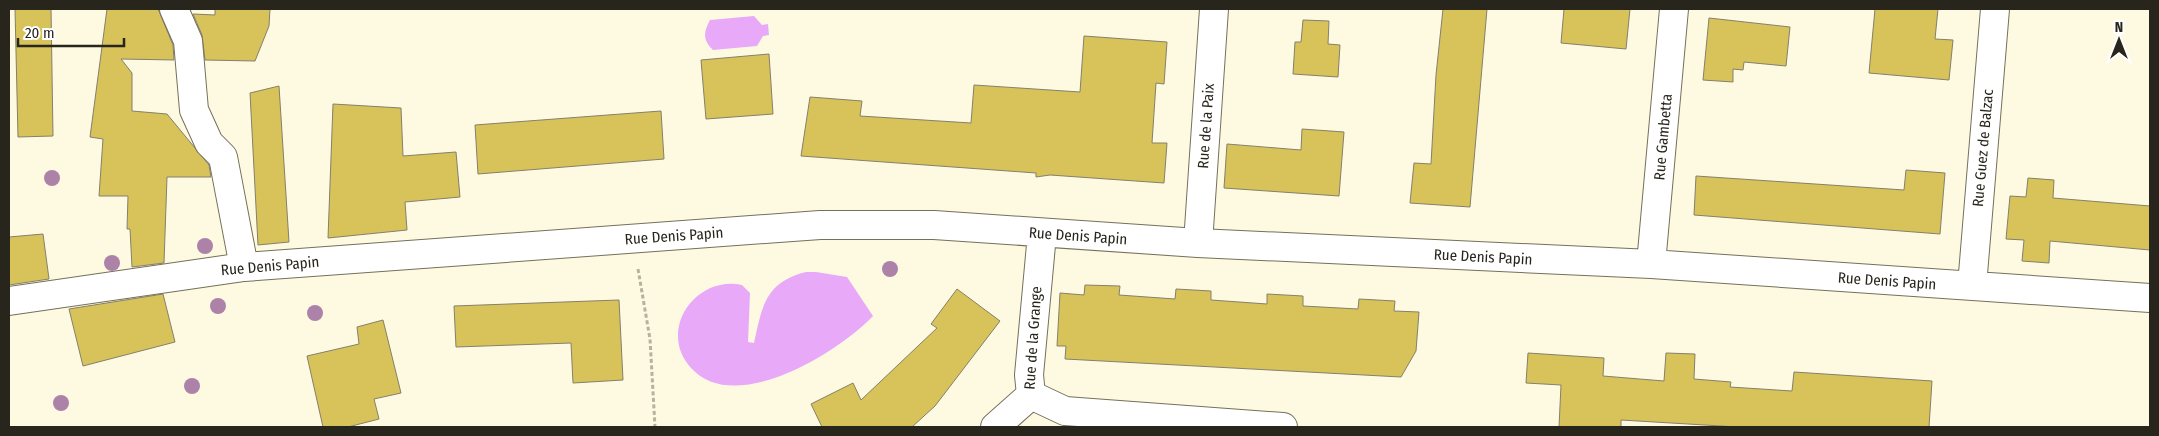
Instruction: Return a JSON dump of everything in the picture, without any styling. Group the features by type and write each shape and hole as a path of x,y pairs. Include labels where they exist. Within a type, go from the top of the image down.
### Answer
{"street":[{"path":"174,9 188,41 194,110 210,143 223,157 244,267"},
{"name":"Rue de la Paix","path":"1198,243 1214,9"},
{"name":"Rue Gambetta","path":"1651,264 1674,9"},
{"name":"Rue Guez de Balzac","path":"1972,286 1995,9"},
{"name":"Rue Denis Papin","path":"9,301 244,267 820,225 934,225 1042,234 1198,243 1651,264 2150,298"},
{"name":"Rue de la Grange","path":"995,427 1031,395 1028,374 1042,234"},
{"path":"1031,395 1065,411 1283,427"}],"path":[{"path":"633,238 650,339 655,427"}],"shaded area":[{"path":"754,16 762,25 768,24 769,35 763,36 757,46 713,50 707,43 705,33 710,20"},
{"path":"806,272 847,277 873,316 857,331 812,361 786,374 759,383 733,386 710,381 691,368 682,353 678,338 680,323 686,309 696,297 709,289 725,284 742,285 750,293 748,342 754,343 763,307 774,289 792,276"}],"building":[{"path":"15,9 51,9 53,136 18,137"},
{"path":"107,9 157,9 159,11 173,45 174,60 121,59 132,73 132,111 167,114 209,165 211,177 167,177 164,263 132,267 130,229 127,229 128,196 99,196 103,139 90,137"},
{"path":"215,9 270,9 269,26 255,61 205,60 202,35 193,14 215,15"},
{"path":"1443,9 1487,9 1470,207 1410,203 1414,163 1431,164 1436,75"},
{"path":"1564,9 1630,9 1626,49 1561,43"},
{"path":"1875,9 1938,9 1935,39 1953,40 1949,80 1869,73"},
{"path":"1709,18 1790,27 1786,66 1744,62 1743,70 1733,69 1733,82 1703,80"},
{"path":"1303,20 1329,21 1328,44 1340,45 1338,77 1293,74 1295,42 1301,42"},
{"path":"1084,36 1167,42 1164,84 1156,83 1152,143 1167,143 1164,183 1050,175 1036,177 1036,173 801,156 810,97 862,101 860,116 971,123 974,85 1080,92"},
{"path":"769,54 773,114 706,119 701,60"},
{"path":"279,86 289,242 258,245 250,93"},
{"path":"333,104 401,108 403,156 456,152 460,197 405,202 407,230 328,238"},
{"path":"661,111 664,159 478,174 475,125"},
{"path":"1302,129 1344,132 1339,196 1224,188 1227,144 1301,150"},
{"path":"1906,170 1945,173 1940,234 1694,215 1696,176 1904,190"},
{"path":"2028,178 2054,180 2053,198 2150,206 2150,250 2050,241 2049,263 2022,261 2024,240 2006,239 2010,196 2026,197"},
{"path":"43,234 49,279 9,285 9,237"},
{"path":"1085,285 1120,286 1119,295 1175,299 1176,289 1211,291 1211,300 1267,304 1267,294 1303,296 1303,306 1358,309 1359,299 1395,301 1394,311 1419,312 1416,351 1401,377 1065,359 1066,346 1057,346 1060,293 1084,295"},
{"path":"957,289 1000,321 935,406 912,427 822,427 811,404 853,383 861,400 937,328 931,324"},
{"path":"163,294 175,342 83,366 69,309"},
{"path":"619,300 623,380 573,383 571,343 456,347 454,306"},
{"path":"383,320 401,393 374,399 379,419 348,427 323,427 307,356 359,344 357,327"},
{"path":"1528,353 1604,358 1603,376 1664,381 1666,353 1695,354 1694,379 1731,382 1730,387 1792,391 1794,372 1932,381 1929,427 1738,427 1621,420 1621,427 1559,427 1561,385 1526,383"}]}
